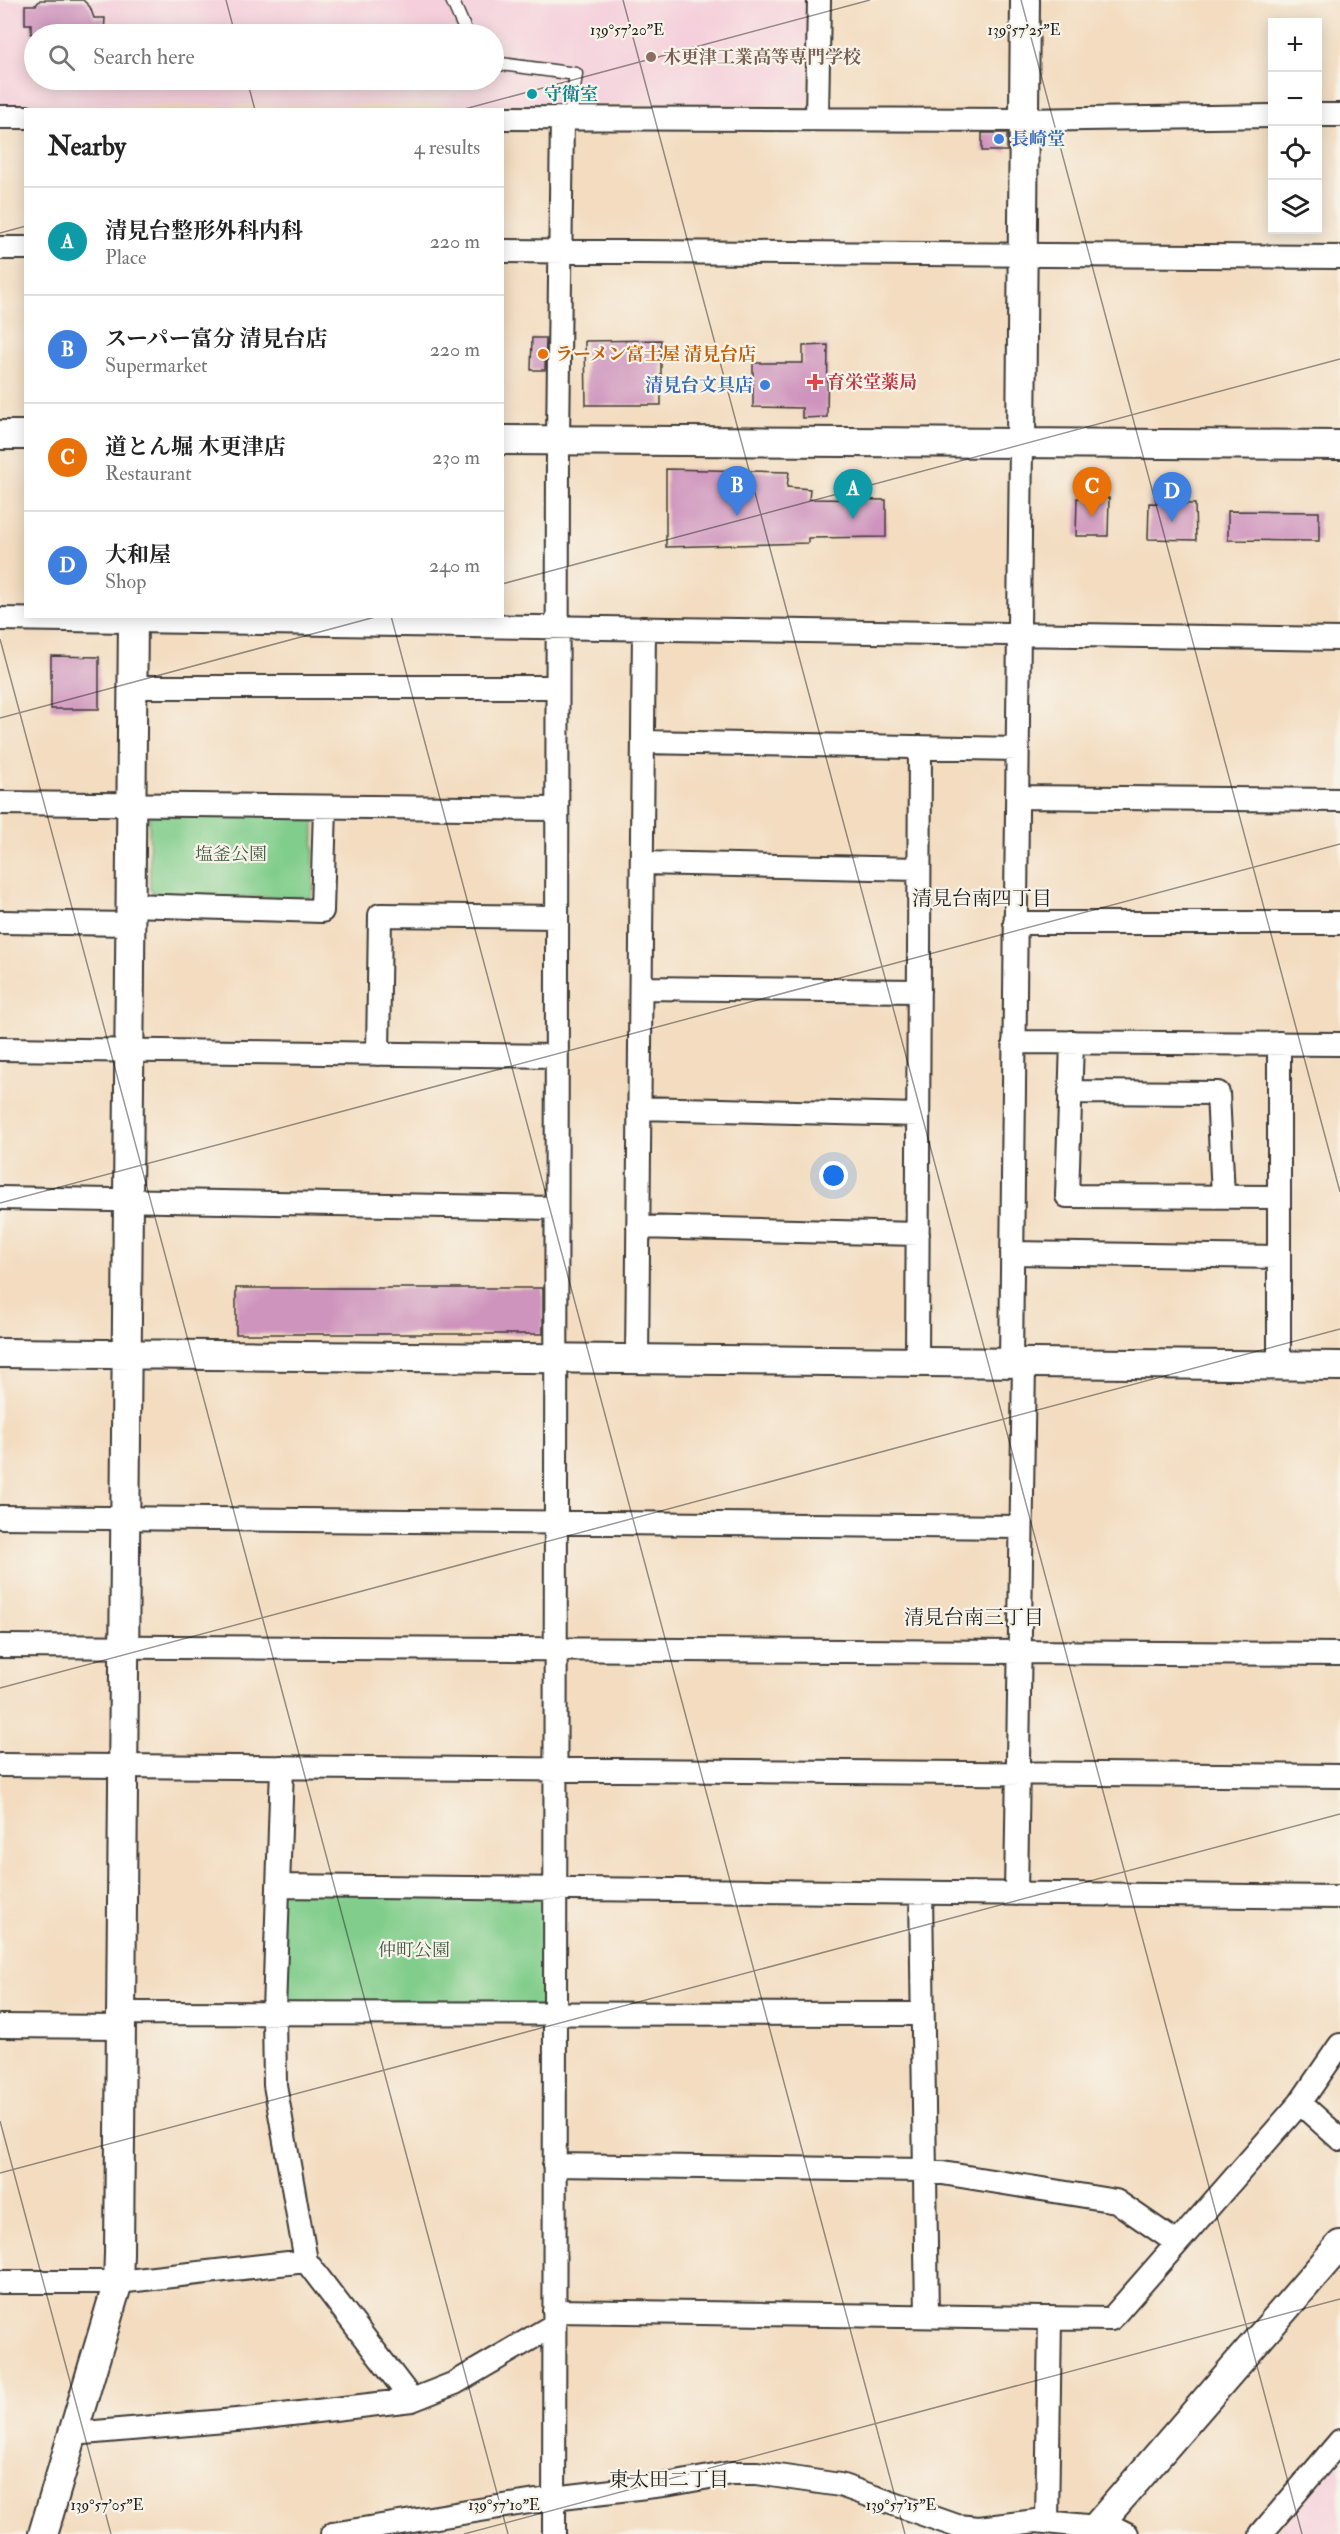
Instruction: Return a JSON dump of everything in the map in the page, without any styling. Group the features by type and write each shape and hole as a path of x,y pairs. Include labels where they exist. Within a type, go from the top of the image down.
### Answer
{"street":[{"path":"817,118 819,0"},
{"path":"1016,1894 1022,1527 1012,1252 1025,0"},
{"path":"1322,115 1340,115"},
{"path":"504,118 1024,120 1268,116"},
{"path":"0,117 24,117"},
{"path":"554,2534 557,626 560,252 566,118"},
{"path":"0,248 24,248"},
{"path":"504,251 1340,257"},
{"path":"0,435 24,435"},
{"path":"504,440 1340,445"},
{"path":"43,2534 118,2282 133,618"},
{"path":"0,619 133,618 1340,639"},
{"path":"637,1360 644,628"},
{"path":"133,687 557,687"},
{"path":"643,742 1017,748"},
{"path":"917,1362 920,747"},
{"path":"1017,797 1340,800"},
{"path":"0,803 557,809"},
{"path":"0,922 131,915 322,911 326,807"},
{"path":"642,864 919,869"},
{"path":"378,1054 380,915 557,917"},
{"path":"1016,923 1340,923"},
{"path":"640,988 919,992"},
{"path":"1014,1042 1340,1044"},
{"path":"1072,1042 1067,1196 1279,1197"},
{"path":"1279,1043 1279,1365"},
{"path":"0,1049 556,1056"},
{"path":"1070,1092 1218,1093 1223,1196"},
{"path":"639,1108 918,1115"},
{"path":"0,1198 556,1208"},
{"path":"638,1227 918,1234"},
{"path":"1012,1252 1279,1257"},
{"path":"0,1353 1340,1366"},
{"path":"0,1517 1022,1527"},
{"path":"0,1646 1340,1654"},
{"path":"0,1765 1340,1776"},
{"path":"282,1767 274,2012 275,2085 306,2261 412,2400"},
{"path":"278,1886 1340,1897"},
{"path":"921,1893 927,2316"},
{"path":"0,2026 274,2012 921,2014"},
{"path":"72,2434 248,2419 412,2400 455,2383 554,2318 927,2316 1111,2319 1300,2103 1340,2045"},
{"path":"1300,2103 1340,2139"},
{"path":"554,2165 924,2170 1116,2201 1177,2243"},
{"path":"1096,2527 1340,2245"},
{"path":"0,2282 118,2282 306,2261"},
{"path":"1047,2522 1050,2318"},
{"path":"1261,2534 1340,2441"},
{"path":"332,2534 554,2498 671,2484 731,2472 757,2473 840,2485 957,2526 979,2528 1036,2521 1096,2527 1127,2534"}],"lane":[{"path":"452,0 463,24"},
{"path":"504,64 576,74 566,118"}],"shaded area":[{"name":"木更津工業高等専門学校","path":"0,0 809,0 808,104 0,106"},
{"path":"1340,2460 1340,2534 1277,2534"}],"green space":[{"name":"塩釜公園","path":"309,812 314,818 313,893 310,898 156,896 150,889 149,814"},
{"name":"仲町公園","path":"278,1886 555,1889 554,2014 274,2011"}],"building":[{"path":"40,0 83,0 90,7 94,18 105,18 105,24 25,24 25,5 36,5"},
{"path":"982,133 1007,133 1007,151 982,151"},
{"name":"ラーメン富士屋 清見台店","path":"532,338 546,338 545,370 531,370"},
{"path":"661,340 661,405 586,405 585,341"},
{"path":"828,345 827,417 802,418 802,408 753,407 753,363 803,363 803,346"},
{"path":"666,469 789,472 787,487 810,489 809,499 886,500 886,537 808,538 808,543 666,547"},
{"path":"1077,498 1109,498 1108,536 1076,536"},
{"path":"1149,503 1195,504 1196,540 1148,539"},
{"path":"1228,511 1319,512 1319,541 1228,540"},
{"path":"51,656 99,657 99,709 51,709"},
{"path":"236,1288 543,1288 543,1334 236,1334"}],"place":[{"name":"木更津工業高等専門学校","path":"651,57"},
{"name":"守衛室","path":"532,94"},
{"name":"長崎堂","path":"999,139"},
{"name":"ラーメン富士屋 清見台店","path":"543,354"},
{"name":"育栄堂薬局","path":"815,382"},
{"name":"清見台文具店","path":"765,385"},
{"name":"スーパー富分 清見台店","path":"737,516"},
{"name":"道とん堀 木更津店","path":"1092,517"},
{"name":"清見台整形外科内科","path":"853,519"},
{"name":"大和屋","path":"1172,522"}],"district":[{"name":"清見台南四丁目","path":"982,898"},
{"name":"清見台南三丁目","path":"974,1617"},
{"name":"東太田二丁目","path":"669,2479"}]}
